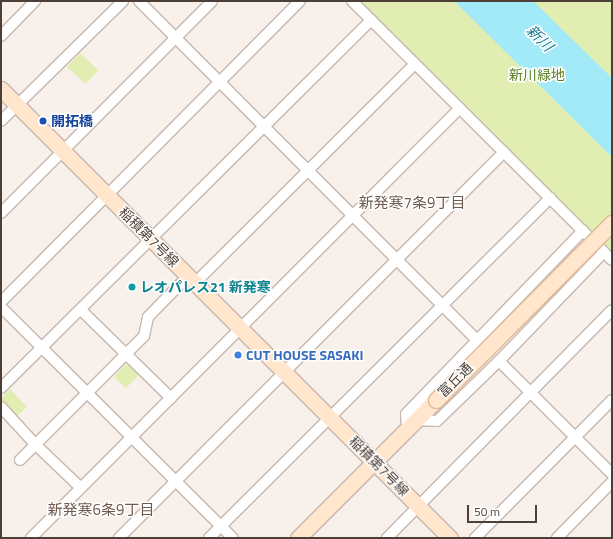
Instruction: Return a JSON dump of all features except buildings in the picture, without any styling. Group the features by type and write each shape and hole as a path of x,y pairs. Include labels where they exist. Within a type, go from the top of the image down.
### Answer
{"street":[{"path":"1,36 35,1"},
{"path":"1,121 123,1"},
{"path":"139,1 476,339"},
{"path":"1,213 212,1"},
{"path":"1,302 300,1"},
{"path":"352,1 612,260"},
{"path":"1,388 81,310 370,20"},
{"path":"20,460 144,336 148,317 192,280 308,171 415,64"},
{"name":"稲積第7号線","path":"1,89 450,538"},
{"path":"31,538 240,329 352,214 460,108"},
{"path":"119,538 504,152"},
{"path":"209,538 441,303 550,198"},
{"name":"富丘通","path":"298,538 612,223"},
{"path":"583,231 476,339 406,414 412,424 437,421 499,361 604,252"},
{"path":"1,307 175,482 233,538"},
{"path":"81,310 171,398"},
{"path":"387,538 612,310"},
{"path":"499,361 612,474"},
{"path":"475,538 576,438 612,400"},
{"path":"1,407 36,445 81,488"},
{"path":"557,538 612,482"}],"green space":[{"name":"新川緑地","path":"358,1 612,1 612,251 501,143"},
{"path":"80,53 98,70 85,84 67,67"},
{"path":"125,365 129,365 139,375 126,388 114,377"},
{"path":"10,389 27,407 16,417 1,402 1,398"}],"water":[{"name":"新川","path":"454,1 533,1 612,78 612,157"}],"place":[{"name":"開拓橋","path":"43,121"},
{"name":"レオパレス21 新発寒","path":"132,287"},
{"name":"CUT HOUSE SASAKI","path":"238,355"}],"district":[{"name":"新発寒7条9丁目","path":"412,203"},
{"name":"新発寒6条9丁目","path":"101,510"}]}
